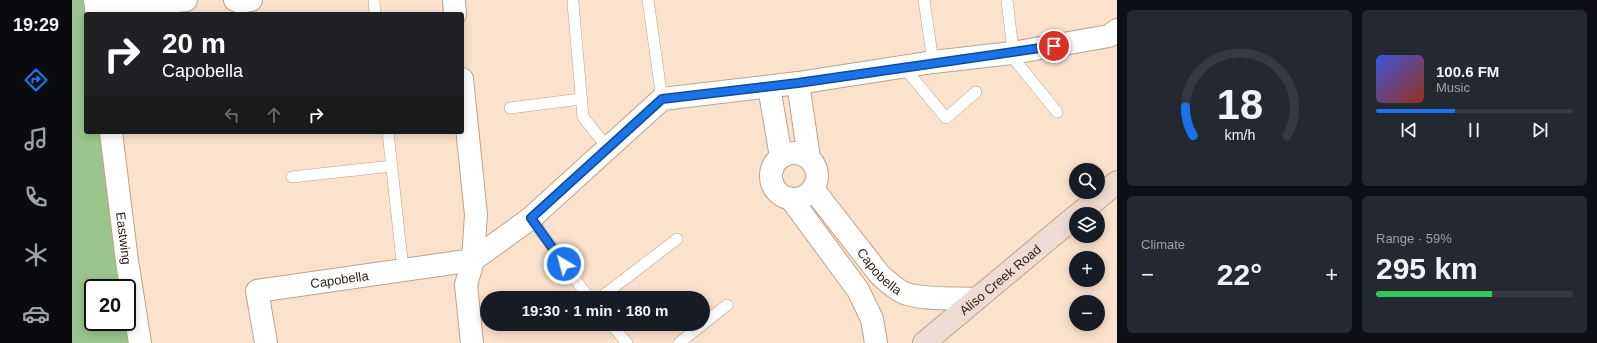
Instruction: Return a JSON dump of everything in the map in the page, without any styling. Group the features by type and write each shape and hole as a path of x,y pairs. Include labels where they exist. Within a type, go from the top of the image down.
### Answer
{"main road":[{"path":"1087,207 1117,182"},
{"name":"Aliso Creek Road","path":"924,343 1069,222"}],"street":[{"path":"96,8 186,0"},
{"path":"235,0 240,2 251,0"},
{"path":"454,0 455,12"},
{"path":"662,99 769,87 903,66 1012,52 1109,36 1117,30"},
{"path":"792,199 804,197 813,189 817,178 816,167 809,158 798,83"},
{"path":"769,87 781,157 795,153 809,158"},
{"path":"464,99 476,216 473,260 466,285 472,343"},
{"name":"Capobella","path":"266,343 258,291 473,260 531,218 662,99"},
{"name":"Eastwing","path":"111,134 127,262 140,343"},
{"name":"Capobella","path":"781,157 772,168 771,182 779,194 792,199 858,290 872,319 876,343"},
{"name":"Capobella","path":"813,189 880,275 891,285 903,293 913,296 976,299"}],"lane":[{"path":"374,0 375,12"},
{"path":"648,0 662,99"},
{"path":"924,0 933,62"},
{"path":"1006,0 1014,59 1057,112"},
{"path":"573,3 583,118 608,148"},
{"path":"903,66 946,118 976,92"},
{"path":"510,108 581,99"},
{"path":"388,134 403,270"},
{"path":"292,177 392,166"},
{"path":"531,218 585,291"},
{"path":"609,291 677,239"},
{"path":"679,343 727,305"},
{"path":"616,331 623,342"}],"green space":[{"path":"72,0 90,0 87,12 84,12 84,134 107,134 125,279 84,279 84,331 130,331 134,343 72,343"}],"route":[{"path":"564,264 531,218 662,99 769,87 918,64 1054,46"}]}
